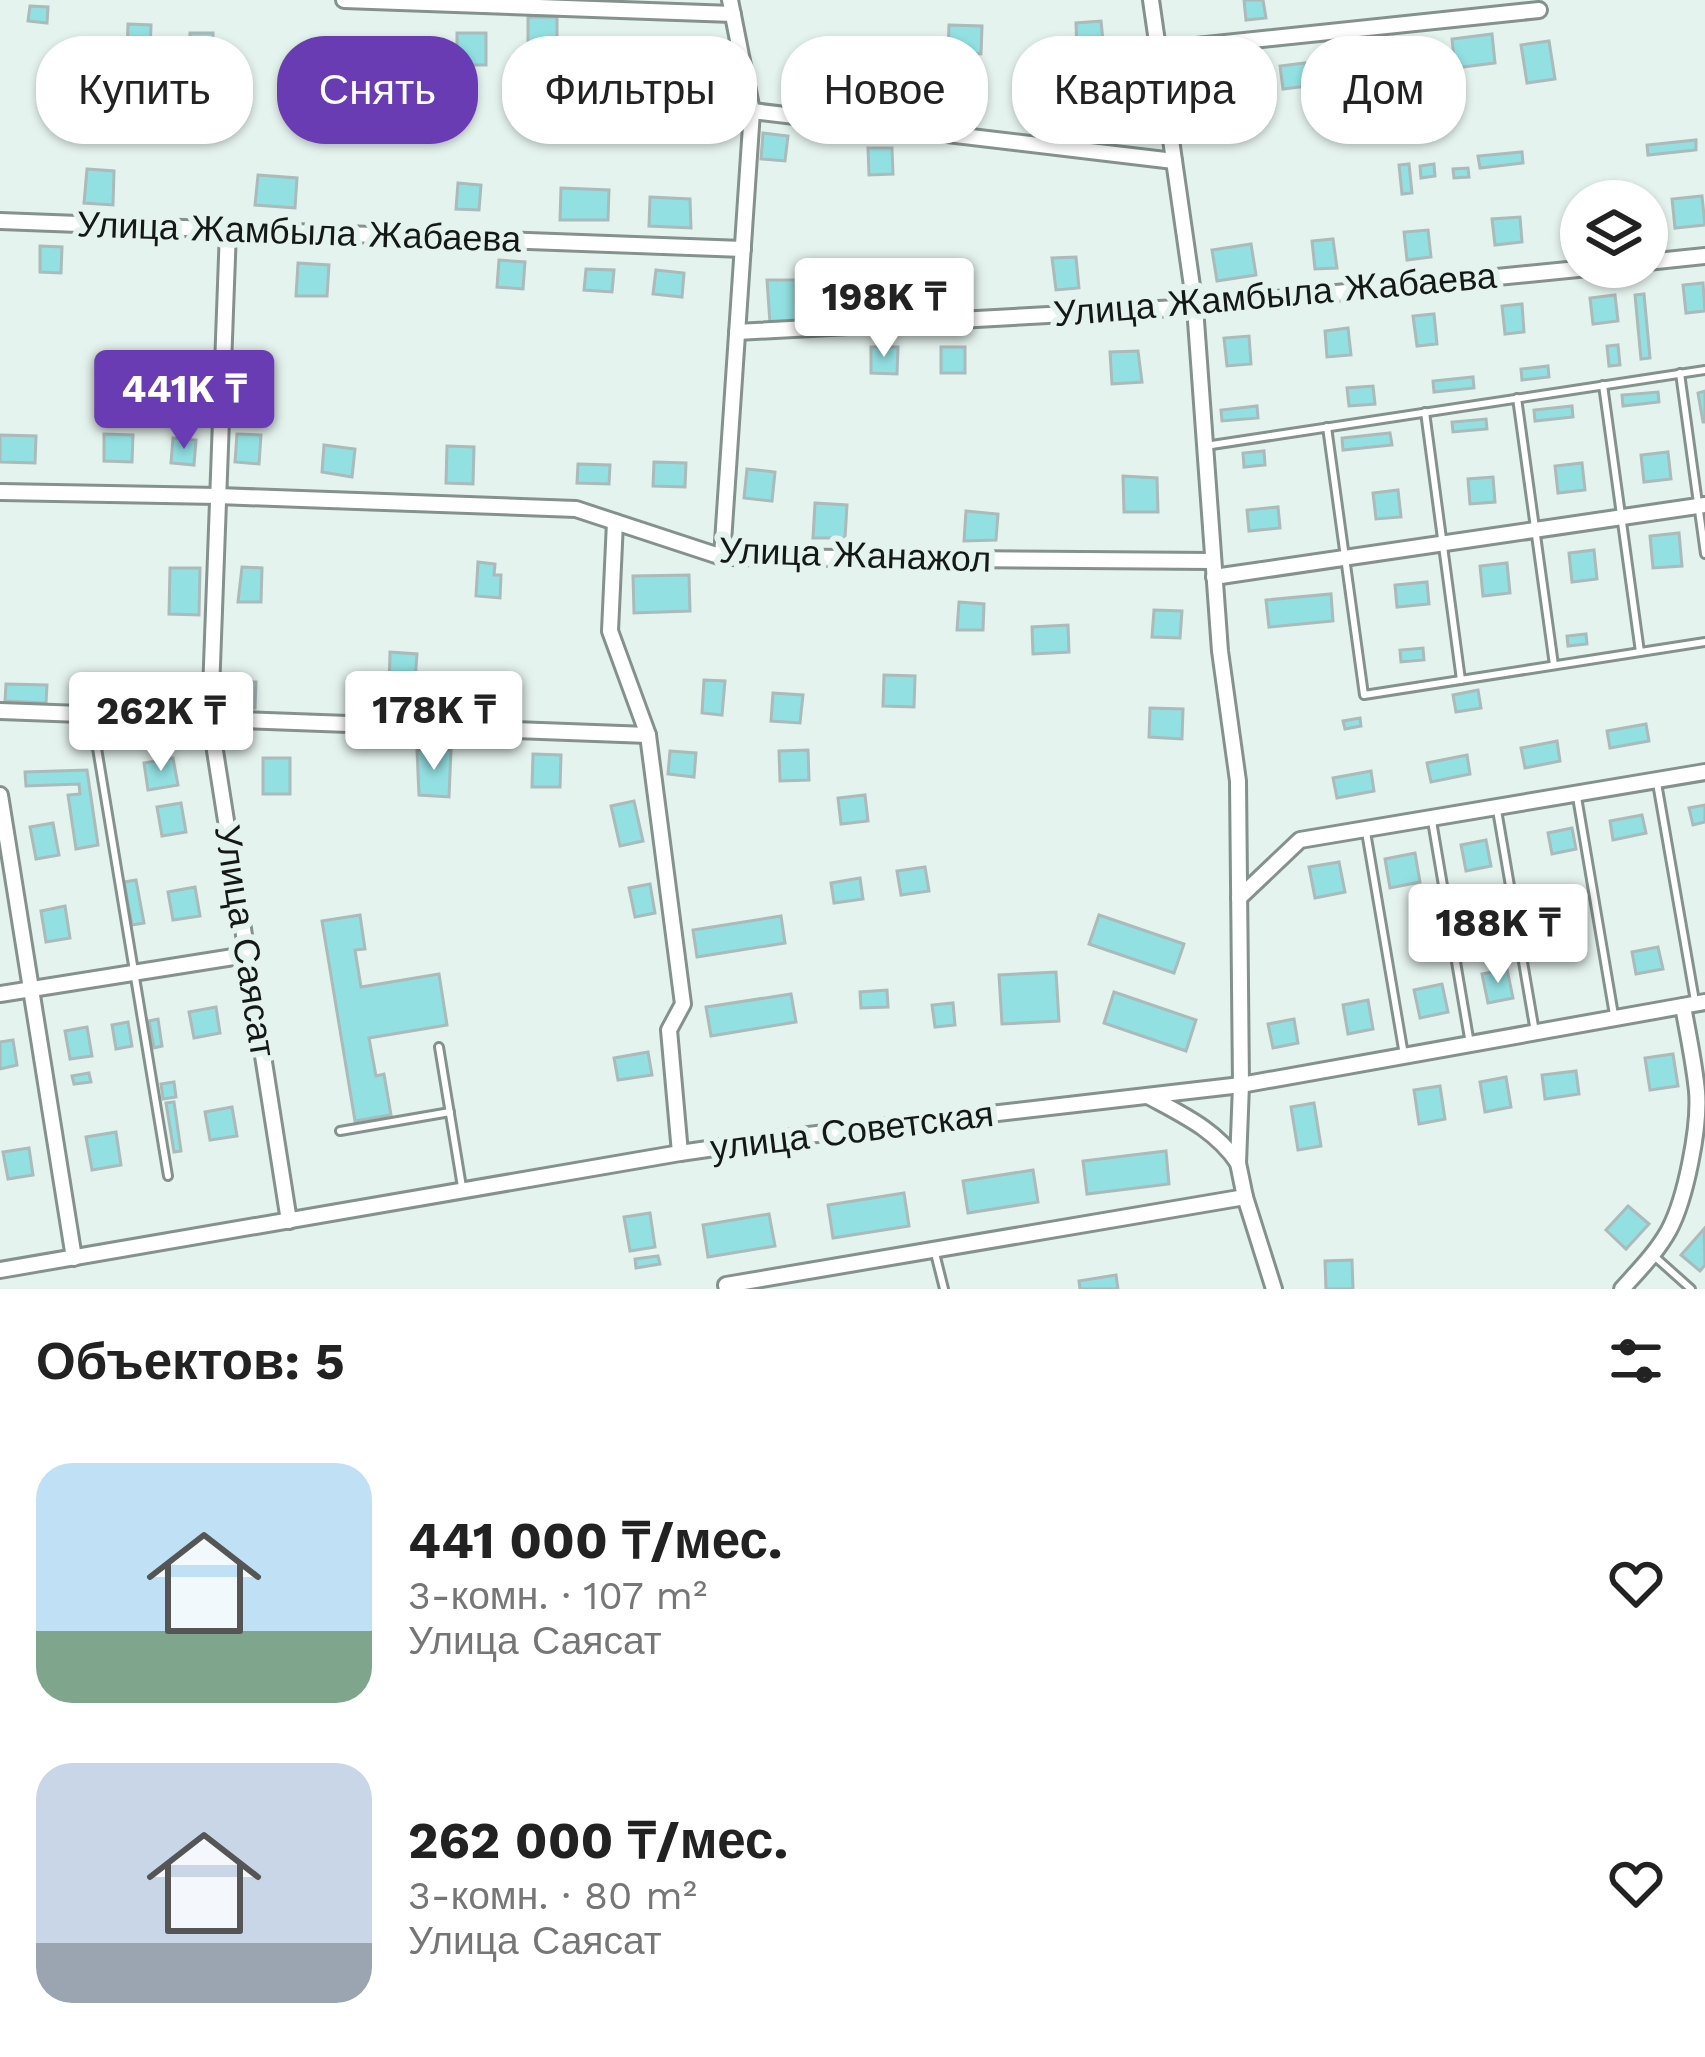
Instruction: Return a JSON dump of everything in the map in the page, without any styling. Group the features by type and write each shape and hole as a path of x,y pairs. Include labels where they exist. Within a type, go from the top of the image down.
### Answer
{"street":[{"path":"344,0 731,7"},
{"path":"1151,0 1156,36"},
{"path":"1277,38 1539,10"},
{"path":"757,112 1174,161"},
{"path":"722,557 750,144"},
{"path":"1172,144 1195,307 1220,651 1238,782 1238,1163 1274,1289"},
{"name":"Улица Жамбыла Жабаева","path":"0,221 743,249"},
{"name":"Улица Саясат","path":"228,230 209,719 289,1220"},
{"path":"1668,260 1705,256"},
{"name":"Улица Жамбыла Жабаева","path":"737,332 1195,307 1560,271"},
{"name":"Улица Жанажол","path":"0,492 576,509 722,557 1214,569 1345,558 1702,505"},
{"path":"615,522 610,631 648,735 683,1004 669,1030 680,1153"},
{"path":"0,711 648,735"},
{"path":"1239,898 1300,840 1705,772"},
{"path":"0,795 74,1258"},
{"path":"0,994 247,955"},
{"path":"1622,1289 1672,1225 1688,1168 1696,1121 1694,1004"},
{"name":"улица Советская","path":"0,1270 680,1153 1241,1084 1694,1004"},
{"path":"1147,1096 1207,1128 1238,1163"},
{"path":"726,1287 1245,1197"}],"lane":[{"path":"1204,446 1705,370"},
{"path":"1680,374 1702,505 1705,554"},
{"path":"1604,385 1640,652"},
{"path":"1516,398 1554,665"},
{"path":"1425,412 1462,680"},
{"path":"1327,427 1364,694 1705,642"},
{"path":"92,715 168,1177"},
{"path":"1656,780 1694,1004"},
{"path":"1576,794 1615,1018"},
{"path":"1496,807 1535,1032"},
{"path":"1431,818 1470,1044"},
{"path":"1365,829 1404,1055"},
{"path":"439,1047 463,1190"},
{"path":"340,1131 450,1112"},
{"path":"1688,1168 1705,1160"},
{"path":"934,1250 944,1289"},
{"path":"1653,1255 1691,1289"}],"building":[{"path":"1244,0 1263,0 1266,18 1246,20"},
{"path":"30,6 48,7 47,23 28,21"},
{"path":"528,17 557,17 557,36 528,36"},
{"path":"1101,21 1102,36 1076,36 1076,23"},
{"path":"128,24 151,25 151,36 128,36"},
{"path":"949,25 982,26 982,36 949,36"},
{"path":"486,33 486,65 478,65 478,36 457,36"},
{"path":"1492,34 1495,63 1466,67 1466,37"},
{"path":"1549,41 1555,79 1527,83 1521,45"},
{"path":"1301,63 1301,87 1283,89 1280,66"},
{"path":"763,133 781,135 781,144 787,144 785,161 761,159"},
{"path":"1696,140 1696,150 1648,155 1647,145"},
{"path":"868,148 892,148 893,174 869,175"},
{"path":"1522,152 1523,163 1480,168 1478,156"},
{"path":"1409,164 1412,193 1402,194 1399,165"},
{"path":"1434,164 1435,176 1421,178 1420,166"},
{"path":"1468,168 1469,177 1454,178 1453,169"},
{"path":"87,169 114,171 113,205 84,203"},
{"path":"258,175 297,178 295,208 255,205"},
{"path":"458,183 481,185 479,210 456,209"},
{"path":"561,188 609,190 608,220 560,220"},
{"path":"1702,196 1705,225 1675,228 1672,199"},
{"path":"650,197 690,199 691,228 649,226"},
{"path":"1520,217 1522,242 1495,245 1492,219"},
{"path":"1428,230 1431,257 1407,260 1404,232"},
{"path":"1333,239 1337,268 1315,269 1312,241"},
{"path":"1251,244 1256,275 1217,281 1212,250"},
{"path":"40,246 62,247 61,273 40,272"},
{"path":"1076,257 1079,288 1056,290 1052,258"},
{"path":"499,260 525,262 523,289 497,287"},
{"path":"298,263 329,265 327,296 296,296"},
{"path":"586,269 614,270 612,292 584,290"},
{"path":"656,270 684,273 682,297 653,294"},
{"path":"767,280 795,280 796,321 770,323"},
{"path":"1703,283 1705,311 1686,313 1683,285"},
{"path":"1644,294 1650,358 1641,359 1635,295"},
{"path":"1615,295 1618,321 1593,324 1590,298"},
{"path":"1522,304 1524,332 1505,334 1502,306"},
{"path":"1434,314 1437,344 1417,346 1413,316"},
{"path":"1348,328 1351,355 1327,357 1325,331"},
{"path":"1249,336 1251,364 1227,366 1224,338"},
{"path":"1618,345 1620,365 1609,366 1607,346"},
{"path":"871,347 898,347 897,374 871,373"},
{"path":"941,347 965,347 965,373 941,373"},
{"path":"1138,351 1142,382 1112,384 1110,352"},
{"path":"1548,366 1549,377 1522,380 1521,369"},
{"path":"1473,377 1474,388 1434,392 1433,381"},
{"path":"1373,386 1375,404 1349,406 1347,388"},
{"path":"1705,391 1705,422 1703,422 1698,393"},
{"path":"1658,392 1659,402 1623,406 1622,395"},
{"path":"1257,406 1258,418 1222,421 1221,410"},
{"path":"1572,406 1573,417 1535,421 1534,410"},
{"path":"1486,419 1487,429 1453,432 1452,422"},
{"path":"1390,433 1392,445 1343,450 1342,438"},
{"path":"104,434 133,435 132,462 104,461"},
{"path":"237,434 261,435 259,464 235,462"},
{"path":"0,435 36,436 35,463 0,462"},
{"path":"173,438 196,440 194,465 171,463"},
{"path":"324,445 355,449 352,477 322,472"},
{"path":"447,446 474,447 473,484 446,483"},
{"path":"1264,451 1265,465 1244,467 1243,453"},
{"path":"1668,452 1671,479 1644,482 1641,455"},
{"path":"654,462 686,463 685,487 653,486"},
{"path":"1582,463 1585,490 1558,493 1555,466"},
{"path":"578,464 610,465 609,484 577,483"},
{"path":"747,469 775,472 772,501 744,498"},
{"path":"1123,476 1157,478 1158,512 1124,512"},
{"path":"1493,477 1495,502 1470,504 1468,479"},
{"path":"1398,490 1401,517 1376,519 1373,493"},
{"path":"815,503 847,505 845,538 813,538"},
{"path":"1278,507 1280,528 1249,531 1247,510"},
{"path":"966,511 998,514 996,540 964,541"},
{"path":"1679,533 1682,566 1653,568 1650,536"},
{"path":"1594,550 1597,579 1572,582 1569,553"},
{"path":"478,562 495,564 494,575 501,575 500,598 476,596"},
{"path":"1507,563 1510,593 1483,596 1480,566"},
{"path":"242,567 262,568 261,602 238,602"},
{"path":"170,568 200,568 199,615 169,614"},
{"path":"689,575 690,611 634,613 633,576"},
{"path":"1427,582 1429,604 1397,607 1395,585"},
{"path":"1331,594 1333,621 1269,627 1266,600"},
{"path":"959,602 984,604 983,630 957,630"},
{"path":"1154,610 1182,611 1180,638 1152,637"},
{"path":"1068,625 1069,652 1033,654 1032,627"},
{"path":"1586,634 1587,644 1568,646 1567,636"},
{"path":"1423,648 1424,660 1401,662 1400,650"},
{"path":"390,652 417,654 414,694 389,694"},
{"path":"884,675 915,676 914,707 883,706"},
{"path":"704,680 725,681 722,715 702,713"},
{"path":"235,681 256,682 255,708 234,707"},
{"path":"471,682 504,684 501,715 469,713"},
{"path":"6,684 47,685 46,703 5,701"},
{"path":"1478,690 1481,708 1456,712 1453,695"},
{"path":"773,693 803,695 800,723 771,721"},
{"path":"1150,708 1183,709 1182,739 1149,737"},
{"path":"1360,718 1361,726 1345,729 1343,721"},
{"path":"1646,724 1649,741 1610,748 1607,731"},
{"path":"1557,741 1560,761 1525,768 1521,748"},
{"path":"417,750 451,750 449,797 419,795"},
{"path":"808,750 809,780 780,781 779,751"},
{"path":"670,751 696,753 694,777 668,774"},
{"path":"533,754 561,755 560,787 532,787"},
{"path":"1467,755 1470,774 1431,782 1427,763"},
{"path":"173,758 178,785 148,790 144,763"},
{"path":"263,758 290,758 290,794 263,794"},
{"path":"87,770 98,845 76,849 68,795 80,794 79,784 26,786 25,772"},
{"path":"1371,771 1374,791 1337,798 1333,778"},
{"path":"865,795 868,821 841,824 838,798"},
{"path":"634,801 643,841 620,846 611,806"},
{"path":"181,803 186,832 162,836 157,807"},
{"path":"1705,805 1705,822 1693,825 1689,808"},
{"path":"1642,815 1646,833 1613,840 1610,821"},
{"path":"53,823 59,855 36,859 30,827"},
{"path":"1572,828 1576,849 1552,854 1548,833"},
{"path":"1486,840 1491,866 1466,871 1461,845"},
{"path":"1415,853 1420,882 1390,888 1385,859"},
{"path":"1339,862 1345,892 1315,898 1309,867"},
{"path":"925,867 929,891 901,895 897,871"},
{"path":"860,878 863,899 834,903 831,883"},
{"path":"136,880 144,923 132,925 124,882"},
{"path":"650,884 655,913 635,917 629,888"},
{"path":"195,887 200,916 173,920 168,892"},
{"path":"65,906 70,938 46,942 41,911"},
{"path":"360,915 365,949 355,950 361,987 439,974 447,1025 369,1038 376,1076 384,1074 391,1115 355,1121 322,921"},
{"path":"1099,915 1184,944 1174,973 1089,944"},
{"path":"781,916 785,943 697,957 693,930"},
{"path":"1658,947 1663,969 1636,974 1632,952"},
{"path":"1507,969 1513,998 1488,1003 1482,974"},
{"path":"1056,972 1059,1021 1002,1024 999,975"},
{"path":"1442,984 1448,1012 1420,1018 1414,990"},
{"path":"887,990 888,1007 861,1008 860,992"},
{"path":"1114,992 1196,1020 1186,1051 1104,1023"},
{"path":"791,994 796,1022 711,1036 706,1007"},
{"path":"1368,1000 1373,1029 1348,1034 1343,1005"},
{"path":"953,1003 955,1025 935,1027 932,1005"},
{"path":"216,1007 220,1033 194,1038 189,1012"},
{"path":"158,1019 162,1046 154,1048 149,1021"},
{"path":"1294,1019 1298,1043 1273,1048 1268,1024"},
{"path":"128,1022 132,1046 116,1049 112,1025"},
{"path":"87,1027 92,1056 70,1059 65,1031"},
{"path":"13,1040 17,1065 0,1069 0,1042"},
{"path":"648,1052 652,1075 618,1080 614,1058"},
{"path":"1673,1054 1678,1086 1650,1090 1645,1058"},
{"path":"1576,1071 1579,1094 1545,1099 1542,1075"},
{"path":"89,1073 91,1082 74,1084 72,1076"},
{"path":"1506,1077 1511,1107 1485,1112 1480,1082"},
{"path":"174,1082 176,1097 163,1099 161,1084"},
{"path":"1440,1086 1445,1119 1419,1124 1414,1090"},
{"path":"174,1102 181,1151 174,1152 166,1103"},
{"path":"1314,1103 1321,1146 1298,1150 1291,1107"},
{"path":"232,1107 237,1136 210,1140 205,1112"},
{"path":"116,1132 121,1165 92,1170 86,1137"},
{"path":"29,1148 33,1175 8,1179 3,1152"},
{"path":"1166,1151 1169,1184 1087,1194 1083,1161"},
{"path":"1033,1170 1038,1202 968,1213 963,1181"},
{"path":"904,1193 909,1226 833,1238 828,1205"},
{"path":"1628,1206 1649,1224 1626,1249 1606,1230"},
{"path":"650,1213 655,1247 630,1251 624,1217"},
{"path":"769,1214 775,1246 708,1257 703,1225"},
{"path":"1704,1229 1705,1265 1700,1271 1681,1255"},
{"path":"658,1256 660,1264 636,1268 635,1259"},
{"path":"1352,1260 1353,1289 1326,1289 1325,1261"},
{"path":"1116,1275 1118,1289 1080,1289 1079,1281"}]}
